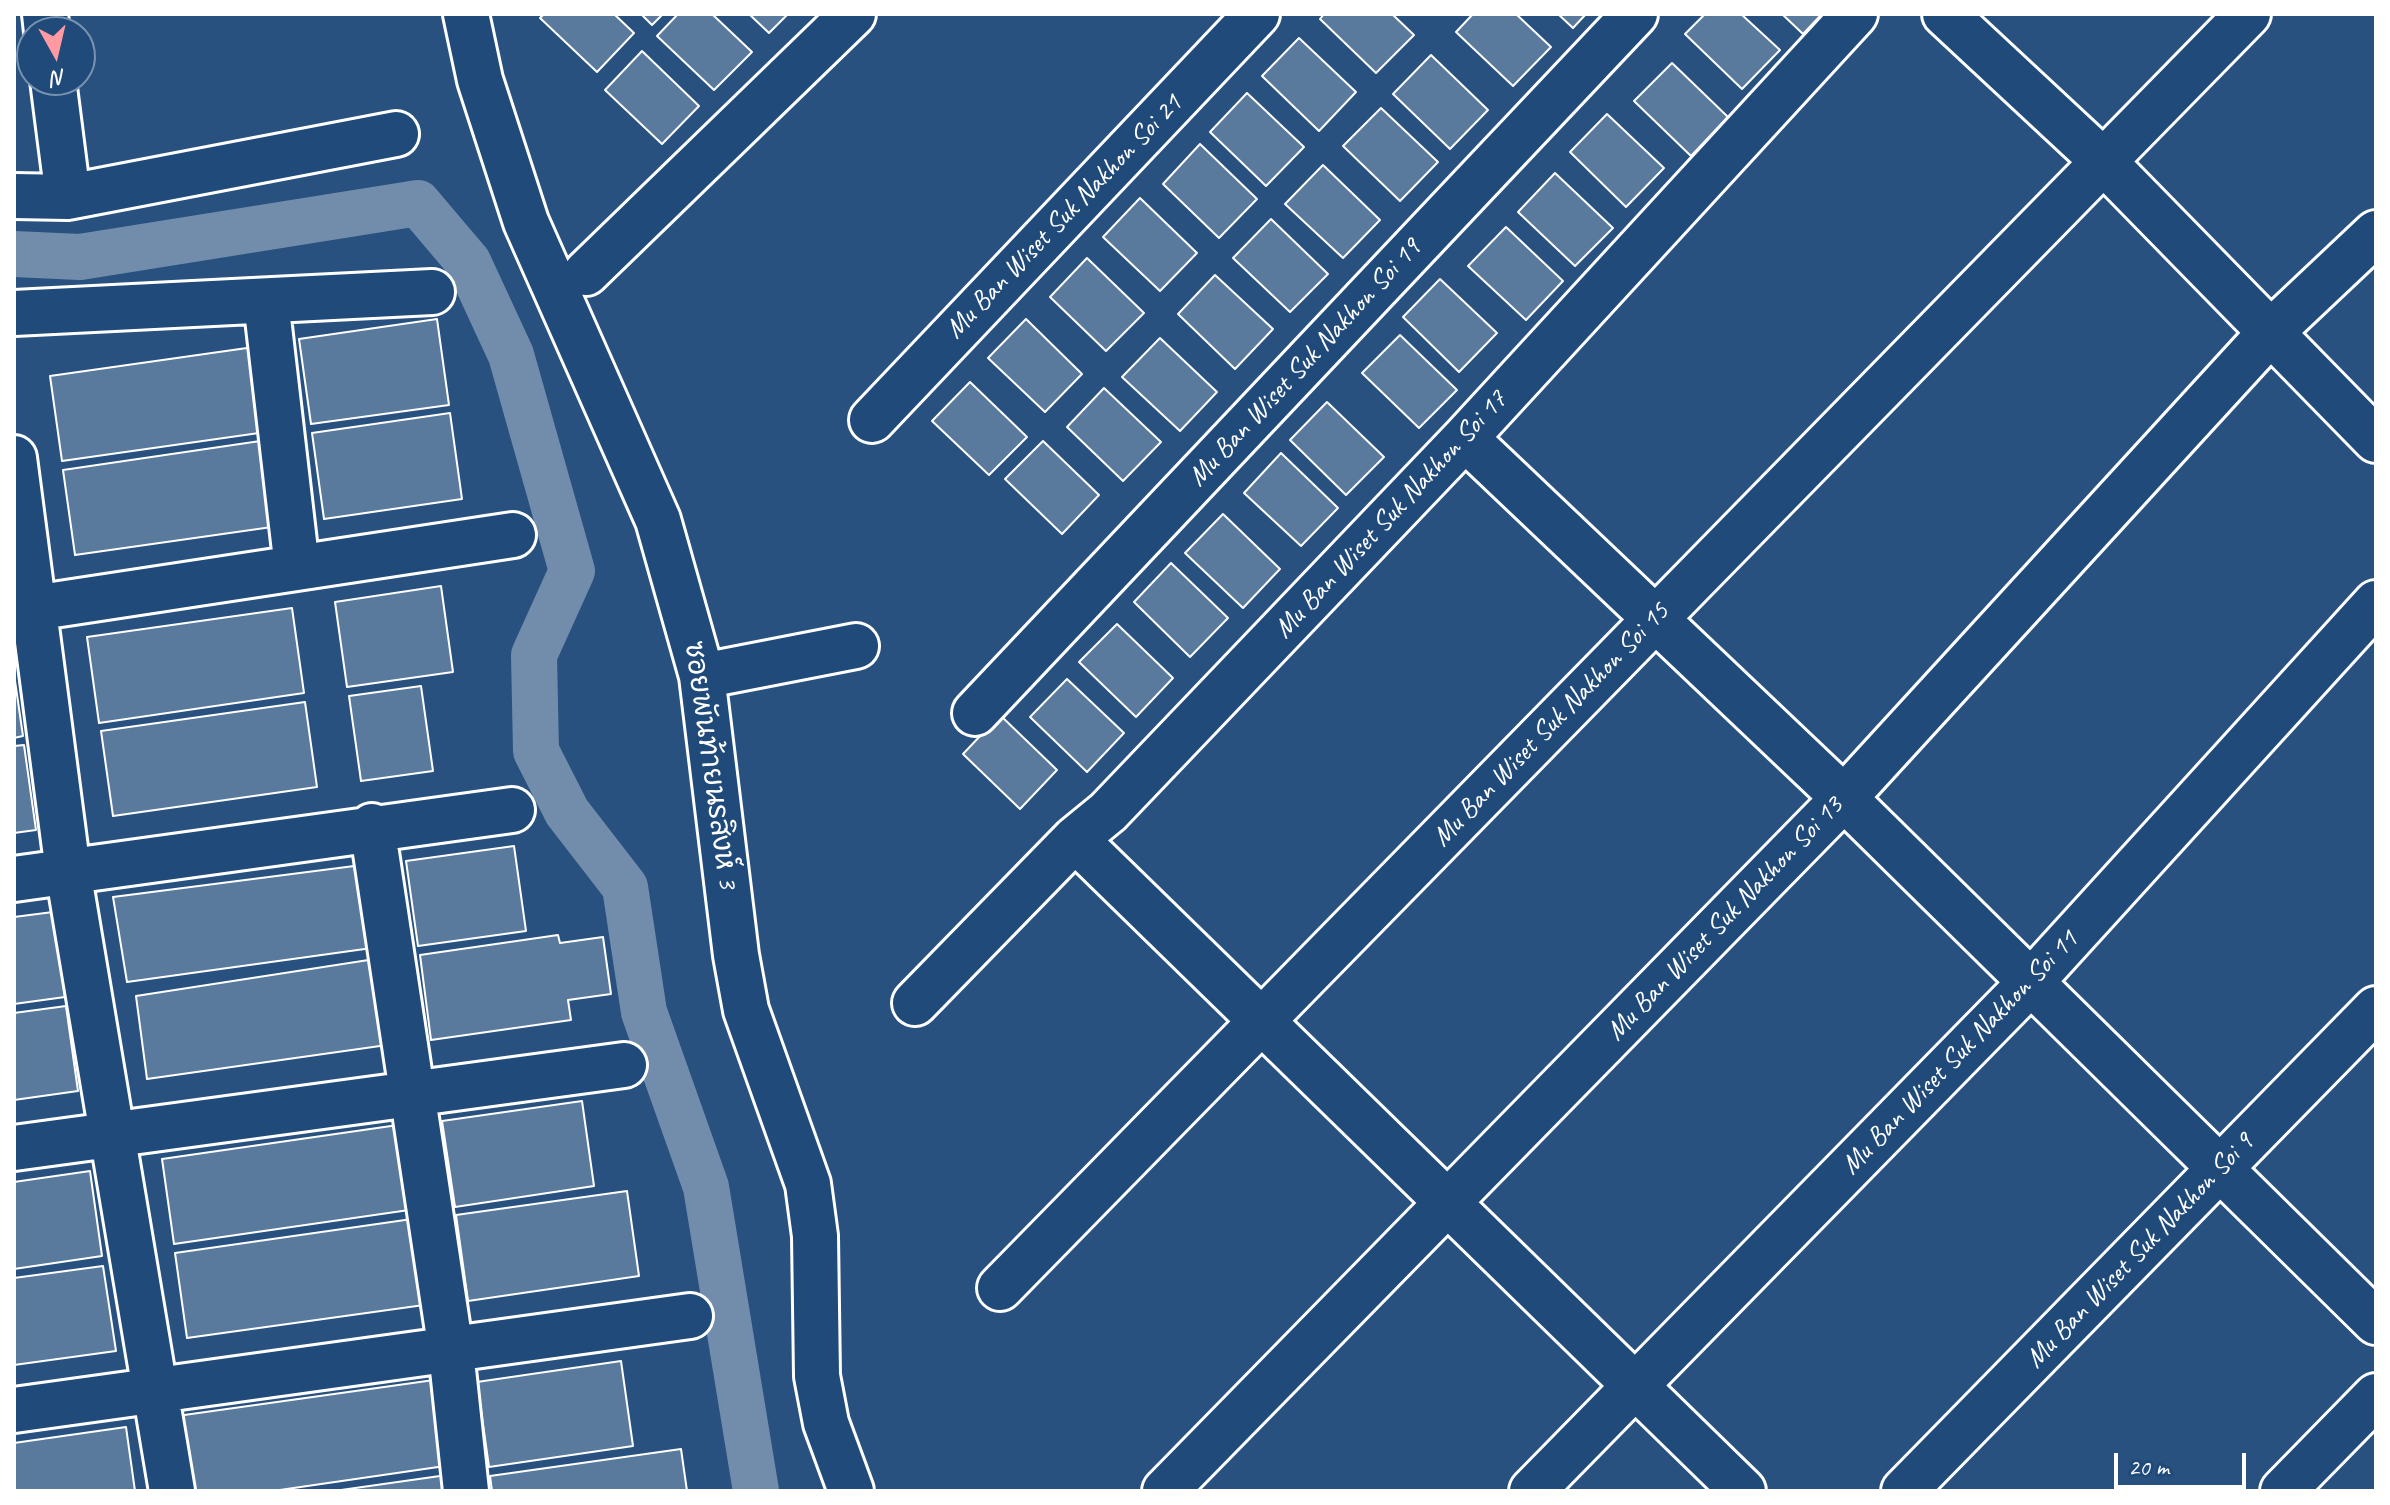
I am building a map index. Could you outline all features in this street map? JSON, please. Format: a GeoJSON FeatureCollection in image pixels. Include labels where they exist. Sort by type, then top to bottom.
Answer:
{"type":"FeatureCollection","features":[{"type":"Feature","properties":{"kind":"street","name":"ซอยพันท้ายนรสิงห์ 3"},"geometry":{"type":"LineString","coordinates":[[466,14],[484,94],[526,222],[658,520],[702,676],[736,955],[746,1010],[808,1184],[815,1236],[817,1376],[826,1423],[851,1491]]}},
{"type":"Feature","properties":{"kind":"street"},"geometry":{"type":"LineString","coordinates":[[586,273],[853,14]]}},
{"type":"Feature","properties":{"kind":"street","name":"Mu Ban Wiset Suk Nakhon Soi 21"},"geometry":{"type":"LineString","coordinates":[[872,420],[1257,14]]}},
{"type":"Feature","properties":{"kind":"street","name":"Mu Ban Wiset Suk Nakhon Soi 19"},"geometry":{"type":"LineString","coordinates":[[975,713],[1635,14]]}},
{"type":"Feature","properties":{"kind":"street","name":"Mu Ban Wiset Suk Nakhon Soi 17"},"geometry":{"type":"LineString","coordinates":[[915,1003],[1075,839],[1108,812],[1465,438],[1855,14]]}},
{"type":"Feature","properties":{"kind":"street"},"geometry":{"type":"LineString","coordinates":[[1945,14],[2104,162],[2376,440]]}},
{"type":"Feature","properties":{"kind":"street","name":"Mu Ban Wiset Suk Nakhon Soi 15"},"geometry":{"type":"LineString","coordinates":[[1000,1288],[2248,14]]}},
{"type":"Feature","properties":{"kind":"street"},"geometry":{"type":"LineString","coordinates":[[55,96],[68,197]]}},
{"type":"Feature","properties":{"kind":"street"},"geometry":{"type":"LineString","coordinates":[[14,196],[68,197],[396,134]]}},
{"type":"Feature","properties":{"kind":"street","name":"Mu Ban Wiset Suk Nakhon Soi 13"},"geometry":{"type":"LineString","coordinates":[[1165,1491],[1844,798],[2269,334],[2376,233]]}},
{"type":"Feature","properties":{"kind":"street"},"geometry":{"type":"LineString","coordinates":[[14,313],[432,292]]}},
{"type":"Feature","properties":{"kind":"street"},"geometry":{"type":"LineString","coordinates":[[266,301],[297,568]]}},
{"type":"Feature","properties":{"kind":"street"},"geometry":{"type":"LineString","coordinates":[[1465,438],[1844,798],[2376,1322]]}},
{"type":"Feature","properties":{"kind":"street"},"geometry":{"type":"LineString","coordinates":[[14,458],[24,610],[158,1390],[172,1491]]}},
{"type":"Feature","properties":{"kind":"street"},"geometry":{"type":"LineString","coordinates":[[24,610],[513,535]]}},
{"type":"Feature","properties":{"kind":"street","name":"Mu Ban Wiset Suk Nakhon Soi 11"},"geometry":{"type":"LineString","coordinates":[[1532,1491],[2031,982],[2376,603]]}},
{"type":"Feature","properties":{"kind":"street"},"geometry":{"type":"LineString","coordinates":[[702,676],[856,646]]}},
{"type":"Feature","properties":{"kind":"street"},"geometry":{"type":"LineString","coordinates":[[14,879],[372,826],[512,810]]}},
{"type":"Feature","properties":{"kind":"street"},"geometry":{"type":"LineString","coordinates":[[372,826],[415,1095],[451,1351],[466,1491]]}},
{"type":"Feature","properties":{"kind":"street"},"geometry":{"type":"LineString","coordinates":[[1075,839],[1743,1491]]}},
{"type":"Feature","properties":{"kind":"street","name":"Mu Ban Wiset Suk Nakhon Soi 9"},"geometry":{"type":"LineString","coordinates":[[1904,1491],[2376,1009]]}},
{"type":"Feature","properties":{"kind":"street"},"geometry":{"type":"LineString","coordinates":[[14,1148],[624,1065]]}},
{"type":"Feature","properties":{"kind":"street"},"geometry":{"type":"LineString","coordinates":[[14,1410],[690,1316]]}},
{"type":"Feature","properties":{"kind":"street"},"geometry":{"type":"LineString","coordinates":[[2283,1491],[2376,1396]]}},
{"type":"Feature","properties":{"kind":"building"},"geometry":{"type":"Polygon","coordinates":[[[544,14],[614,14],[634,33],[597,72],[540,18],[544,14]]]}},
{"type":"Feature","properties":{"kind":"building"},"geometry":{"type":"Polygon","coordinates":[[[641,14],[663,14],[652,25],[641,14]]]}},
{"type":"Feature","properties":{"kind":"building"},"geometry":{"type":"Polygon","coordinates":[[[678,14],[712,14],[752,52],[714,90],[657,36],[678,14]]]}},
{"type":"Feature","properties":{"kind":"building"},"geometry":{"type":"Polygon","coordinates":[[[749,14],[788,14],[769,33],[749,14]]]}},
{"type":"Feature","properties":{"kind":"building"},"geometry":{"type":"Polygon","coordinates":[[[1324,14],[1392,14],[1414,35],[1376,73],[1320,19],[1324,14]]]}},
{"type":"Feature","properties":{"kind":"building"},"geometry":{"type":"Polygon","coordinates":[[[1473,14],[1516,14],[1551,47],[1513,86],[1456,32],[1473,14]]]}},
{"type":"Feature","properties":{"kind":"building"},"geometry":{"type":"Polygon","coordinates":[[[1558,14],[1586,14],[1573,28],[1558,14]]]}},
{"type":"Feature","properties":{"kind":"building"},"geometry":{"type":"Polygon","coordinates":[[[1705,14],[1741,14],[1780,50],[1742,89],[1685,34],[1705,14]]]}},
{"type":"Feature","properties":{"kind":"building"},"geometry":{"type":"Polygon","coordinates":[[[1782,14],[1822,14],[1803,34],[1782,14]]]}},
{"type":"Feature","properties":{"kind":"building"},"geometry":{"type":"Polygon","coordinates":[[[1299,38],[1356,92],[1319,131],[1262,76],[1299,38]]]}},
{"type":"Feature","properties":{"kind":"building"},"geometry":{"type":"Polygon","coordinates":[[[642,51],[699,106],[662,144],[605,90],[642,51]]]}},
{"type":"Feature","properties":{"kind":"building"},"geometry":{"type":"Polygon","coordinates":[[[1431,55],[1488,110],[1450,149],[1393,94],[1431,55]]]}},
{"type":"Feature","properties":{"kind":"building"},"geometry":{"type":"Polygon","coordinates":[[[1672,63],[1728,117],[1691,156],[1634,101],[1672,63]]]}},
{"type":"Feature","properties":{"kind":"building"},"geometry":{"type":"Polygon","coordinates":[[[1247,93],[1304,147],[1266,186],[1210,132],[1247,93]]]}},
{"type":"Feature","properties":{"kind":"building"},"geometry":{"type":"Polygon","coordinates":[[[1381,108],[1438,162],[1400,201],[1343,146],[1381,108]]]}},
{"type":"Feature","properties":{"kind":"building"},"geometry":{"type":"Polygon","coordinates":[[[1607,114],[1664,168],[1626,207],[1570,152],[1607,114]]]}},
{"type":"Feature","properties":{"kind":"building"},"geometry":{"type":"Polygon","coordinates":[[[1200,144],[1257,199],[1219,238],[1163,184],[1200,144]]]}},
{"type":"Feature","properties":{"kind":"building"},"geometry":{"type":"Polygon","coordinates":[[[1323,165],[1380,220],[1343,258],[1285,204],[1323,165]]]}},
{"type":"Feature","properties":{"kind":"building"},"geometry":{"type":"Polygon","coordinates":[[[1555,173],[1613,228],[1575,266],[1518,212],[1555,173]]]}},
{"type":"Feature","properties":{"kind":"building"},"geometry":{"type":"Polygon","coordinates":[[[1140,198],[1197,253],[1160,291],[1103,237],[1140,198]]]}},
{"type":"Feature","properties":{"kind":"building"},"geometry":{"type":"Polygon","coordinates":[[[1271,219],[1328,274],[1290,312],[1233,258],[1271,219]]]}},
{"type":"Feature","properties":{"kind":"building"},"geometry":{"type":"Polygon","coordinates":[[[1506,227],[1563,281],[1526,320],[1468,266],[1506,227]]]}},
{"type":"Feature","properties":{"kind":"building"},"geometry":{"type":"Polygon","coordinates":[[[1087,258],[1144,313],[1106,351],[1050,297],[1087,258]]]}},
{"type":"Feature","properties":{"kind":"building"},"geometry":{"type":"Polygon","coordinates":[[[1215,275],[1273,329],[1235,369],[1178,314],[1215,275]]]}},
{"type":"Feature","properties":{"kind":"building"},"geometry":{"type":"Polygon","coordinates":[[[1440,279],[1497,333],[1459,372],[1403,317],[1440,279]]]}},
{"type":"Feature","properties":{"kind":"building"},"geometry":{"type":"Polygon","coordinates":[[[437,319],[449,405],[311,424],[299,339],[437,319]]]}},
{"type":"Feature","properties":{"kind":"building"},"geometry":{"type":"Polygon","coordinates":[[[1026,319],[1082,374],[1045,412],[988,358],[1026,319]]]}},
{"type":"Feature","properties":{"kind":"building"},"geometry":{"type":"Polygon","coordinates":[[[1400,335],[1457,390],[1419,428],[1362,373],[1400,335]]]}},
{"type":"Feature","properties":{"kind":"building"},"geometry":{"type":"Polygon","coordinates":[[[1160,338],[1217,392],[1180,431],[1122,377],[1160,338]]]}},
{"type":"Feature","properties":{"kind":"building"},"geometry":{"type":"Polygon","coordinates":[[[254,347],[266,432],[62,461],[50,376],[254,347]]]}},
{"type":"Feature","properties":{"kind":"building"},"geometry":{"type":"Polygon","coordinates":[[[970,382],[1027,437],[989,475],[932,421],[970,382]]]}},
{"type":"Feature","properties":{"kind":"building"},"geometry":{"type":"Polygon","coordinates":[[[1104,388],[1161,442],[1123,481],[1067,427],[1104,388]]]}},
{"type":"Feature","properties":{"kind":"building"},"geometry":{"type":"Polygon","coordinates":[[[1327,402],[1384,457],[1346,495],[1290,440],[1327,402]]]}},
{"type":"Feature","properties":{"kind":"building"},"geometry":{"type":"Polygon","coordinates":[[[450,413],[462,499],[324,519],[312,433],[450,413]]]}},
{"type":"Feature","properties":{"kind":"building"},"geometry":{"type":"Polygon","coordinates":[[[267,440],[279,526],[75,555],[63,470],[267,440]]]}},
{"type":"Feature","properties":{"kind":"building"},"geometry":{"type":"Polygon","coordinates":[[[1043,441],[1099,495],[1062,534],[1005,479],[1043,441]]]}},
{"type":"Feature","properties":{"kind":"building"},"geometry":{"type":"Polygon","coordinates":[[[1281,453],[1338,508],[1301,546],[1244,493],[1281,453]]]}},
{"type":"Feature","properties":{"kind":"building"},"geometry":{"type":"Polygon","coordinates":[[[1223,514],[1280,569],[1243,608],[1185,553],[1223,514]]]}},
{"type":"Feature","properties":{"kind":"building"},"geometry":{"type":"Polygon","coordinates":[[[1171,563],[1228,618],[1190,657],[1134,602],[1171,563]]]}},
{"type":"Feature","properties":{"kind":"building"},"geometry":{"type":"Polygon","coordinates":[[[441,586],[453,672],[347,687],[335,602],[441,586]]]}},
{"type":"Feature","properties":{"kind":"building"},"geometry":{"type":"Polygon","coordinates":[[[292,608],[304,693],[99,723],[87,637],[292,608]]]}},
{"type":"Feature","properties":{"kind":"building"},"geometry":{"type":"Polygon","coordinates":[[[1117,624],[1173,678],[1136,717],[1079,662],[1117,624]]]}},
{"type":"Feature","properties":{"kind":"building"},"geometry":{"type":"Polygon","coordinates":[[[14,674],[23,736],[14,738],[14,674]]]}},
{"type":"Feature","properties":{"kind":"building"},"geometry":{"type":"Polygon","coordinates":[[[1067,679],[1124,733],[1087,772],[1030,717],[1067,679]]]}},
{"type":"Feature","properties":{"kind":"building"},"geometry":{"type":"Polygon","coordinates":[[[421,686],[433,771],[361,781],[349,696],[421,686]]]}},
{"type":"Feature","properties":{"kind":"building"},"geometry":{"type":"Polygon","coordinates":[[[305,702],[317,787],[113,816],[101,731],[305,702]]]}},
{"type":"Feature","properties":{"kind":"building"},"geometry":{"type":"Polygon","coordinates":[[[1000,715],[1057,770],[1020,809],[963,754],[1000,715]]]}},
{"type":"Feature","properties":{"kind":"building"},"geometry":{"type":"Polygon","coordinates":[[[24,745],[36,830],[14,833],[14,746],[24,745]]]}},
{"type":"Feature","properties":{"kind":"building"},"geometry":{"type":"Polygon","coordinates":[[[514,846],[526,931],[418,946],[406,861],[514,846]]]}},
{"type":"Feature","properties":{"kind":"building"},"geometry":{"type":"Polygon","coordinates":[[[362,865],[372,948],[127,982],[113,897],[362,865]]]}},
{"type":"Feature","properties":{"kind":"building"},"geometry":{"type":"Polygon","coordinates":[[[53,912],[65,997],[14,1004],[14,917],[53,912]]]}},
{"type":"Feature","properties":{"kind":"building"},"geometry":{"type":"Polygon","coordinates":[[[558,935],[560,943],[603,937],[611,994],[568,1000],[571,1020],[431,1040],[420,955],[558,935]]]}},
{"type":"Feature","properties":{"kind":"building"},"geometry":{"type":"Polygon","coordinates":[[[375,959],[387,1045],[147,1079],[136,996],[375,959]]]}},
{"type":"Feature","properties":{"kind":"building"},"geometry":{"type":"Polygon","coordinates":[[[66,1006],[78,1091],[14,1100],[14,1013],[66,1006]]]}},
{"type":"Feature","properties":{"kind":"building"},"geometry":{"type":"Polygon","coordinates":[[[582,1101],[594,1186],[455,1207],[442,1121],[582,1101]]]}},
{"type":"Feature","properties":{"kind":"building"},"geometry":{"type":"Polygon","coordinates":[[[398,1125],[409,1210],[174,1244],[162,1159],[398,1125]]]}},
{"type":"Feature","properties":{"kind":"building"},"geometry":{"type":"Polygon","coordinates":[[[90,1171],[102,1256],[14,1269],[14,1182],[90,1171]]]}},
{"type":"Feature","properties":{"kind":"building"},"geometry":{"type":"Polygon","coordinates":[[[627,1191],[639,1276],[468,1301],[456,1215],[627,1191]]]}},
{"type":"Feature","properties":{"kind":"building"},"geometry":{"type":"Polygon","coordinates":[[[412,1219],[424,1305],[187,1338],[175,1253],[412,1219]]]}},
{"type":"Feature","properties":{"kind":"building"},"geometry":{"type":"Polygon","coordinates":[[[103,1266],[116,1351],[14,1365],[14,1278],[103,1266]]]}},
{"type":"Feature","properties":{"kind":"building"},"geometry":{"type":"Polygon","coordinates":[[[621,1361],[633,1446],[489,1467],[477,1382],[621,1361]]]}},
{"type":"Feature","properties":{"kind":"building"},"geometry":{"type":"Polygon","coordinates":[[[434,1380],[445,1466],[273,1491],[190,1491],[177,1416],[434,1380]]]}},
{"type":"Feature","properties":{"kind":"building"},"geometry":{"type":"Polygon","coordinates":[[[126,1427],[135,1491],[14,1491],[14,1443],[126,1427]]]}},
{"type":"Feature","properties":{"kind":"building"},"geometry":{"type":"Polygon","coordinates":[[[681,1449],[687,1491],[492,1491],[490,1476],[681,1449]]]}},
{"type":"Feature","properties":{"kind":"building"},"geometry":{"type":"Polygon","coordinates":[[[447,1475],[450,1491],[334,1491],[447,1475]]]}},
{"type":"Feature","properties":{"kind":"waterway"},"geometry":{"type":"LineString","coordinates":[[14,254],[80,257],[418,203],[468,262],[511,355],[572,571],[534,655],[536,751],[567,812],[625,887],[644,1012],[706,1187],[756,1491]]}}]}
